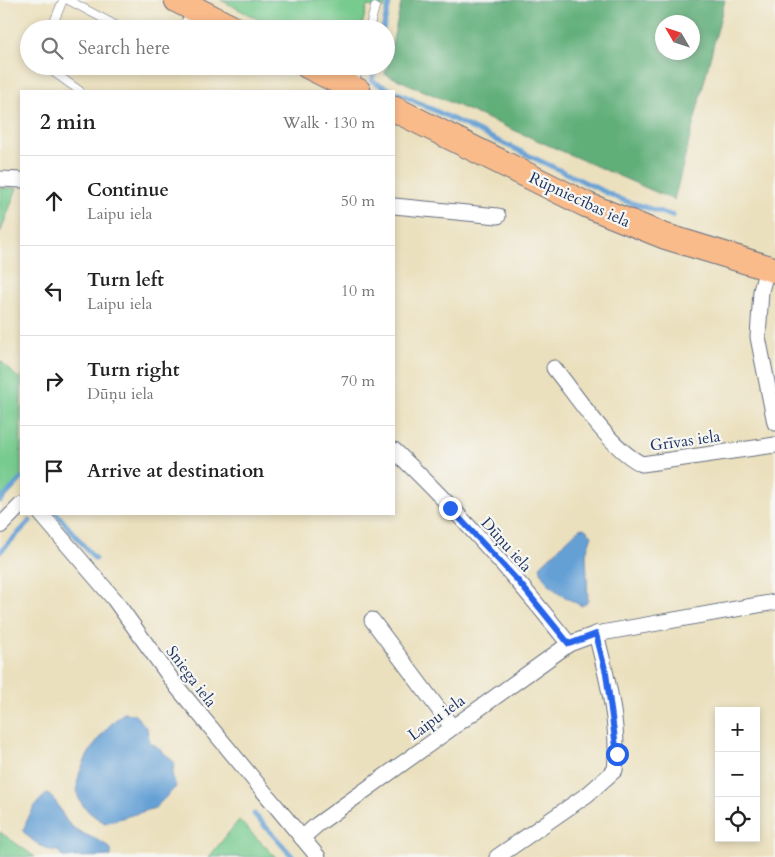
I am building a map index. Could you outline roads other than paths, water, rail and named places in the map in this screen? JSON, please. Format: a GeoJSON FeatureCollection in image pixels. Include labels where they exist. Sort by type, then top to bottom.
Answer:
{"type":"FeatureCollection","features":[{"type":"Feature","properties":{"kind":"main road"},"geometry":{"type":"LineString","coordinates":[[184,12],[208,20]]}},
{"type":"Feature","properties":{"kind":"main road"},"geometry":{"type":"LineString","coordinates":[[332,75],[356,84]]}},
{"type":"Feature","properties":{"kind":"main road","name":"Rūpniecības iela"},"geometry":{"type":"LineString","coordinates":[[395,109],[587,205],[664,236],[771,269]]}},
{"type":"Feature","properties":{"kind":"street"},"geometry":{"type":"LineString","coordinates":[[0,179],[20,180]]}},
{"type":"Feature","properties":{"kind":"street"},"geometry":{"type":"LineString","coordinates":[[395,206],[498,216]]}},
{"type":"Feature","properties":{"kind":"street"},"geometry":{"type":"LineString","coordinates":[[771,269],[761,291],[758,337],[775,423]]}},
{"type":"Feature","properties":{"kind":"street","name":"Grīvas iela"},"geometry":{"type":"LineString","coordinates":[[554,368],[617,445],[630,458],[642,464],[775,445]]}},
{"type":"Feature","properties":{"kind":"street","name":"Dūņu iela"},"geometry":{"type":"LineString","coordinates":[[395,451],[473,531],[518,581],[569,644]]}},
{"type":"Feature","properties":{"kind":"street"},"geometry":{"type":"LineString","coordinates":[[1,524],[20,506]]}},
{"type":"Feature","properties":{"kind":"street","name":"Sniega iela"},"geometry":{"type":"LineString","coordinates":[[42,515],[114,598],[177,687],[318,857]]}},
{"type":"Feature","properties":{"kind":"street","name":"Laipu iela"},"geometry":{"type":"LineString","coordinates":[[302,838],[318,824],[569,644],[596,634],[775,602]]}},
{"type":"Feature","properties":{"kind":"street"},"geometry":{"type":"LineString","coordinates":[[372,620],[452,727]]}},
{"type":"Feature","properties":{"kind":"street"},"geometry":{"type":"LineString","coordinates":[[497,857],[588,794],[614,770],[617,754],[606,673],[596,634]]}},
{"type":"Feature","properties":{"kind":"lane"},"geometry":{"type":"LineString","coordinates":[[55,20],[63,0]]}},
{"type":"Feature","properties":{"kind":"lane"},"geometry":{"type":"LineString","coordinates":[[68,0],[107,20]]}},
{"type":"Feature","properties":{"kind":"lane"},"geometry":{"type":"LineString","coordinates":[[371,20],[375,7]]}},
{"type":"Feature","properties":{"kind":"lane"},"geometry":{"type":"LineString","coordinates":[[58,75],[79,90]]}},
{"type":"Feature","properties":{"kind":"water"},"geometry":{"type":"Polygon","coordinates":[[[584,528],[592,535],[586,553],[588,601],[582,606],[562,595],[550,585],[545,580],[540,566],[579,529],[584,528]]]}},
{"type":"Feature","properties":{"kind":"water"},"geometry":{"type":"Polygon","coordinates":[[[124,713],[134,714],[147,728],[149,742],[175,763],[172,774],[176,787],[155,808],[105,823],[94,816],[81,803],[77,789],[79,777],[83,764],[98,739],[124,713]]]}},
{"type":"Feature","properties":{"kind":"water"},"geometry":{"type":"Polygon","coordinates":[[[47,794],[57,804],[70,825],[107,845],[111,849],[111,856],[63,857],[58,851],[53,851],[34,842],[26,835],[23,831],[29,816],[38,802],[47,794]]]}},
{"type":"Feature","properties":{"kind":"waterway"},"geometry":{"type":"LineString","coordinates":[[385,20],[390,0]]}},
{"type":"Feature","properties":{"kind":"waterway"},"geometry":{"type":"LineString","coordinates":[[373,75],[372,81],[391,90]]}},
{"type":"Feature","properties":{"kind":"waterway"},"geometry":{"type":"LineString","coordinates":[[395,91],[622,200],[673,216]]}},
{"type":"Feature","properties":{"kind":"waterway"},"geometry":{"type":"LineString","coordinates":[[0,501],[20,480]]}},
{"type":"Feature","properties":{"kind":"waterway"},"geometry":{"type":"LineString","coordinates":[[58,515],[95,559]]}},
{"type":"Feature","properties":{"kind":"waterway"},"geometry":{"type":"LineString","coordinates":[[0,552],[30,521]]}},
{"type":"Feature","properties":{"kind":"waterway"},"geometry":{"type":"LineString","coordinates":[[254,814],[293,857]]}}]}
